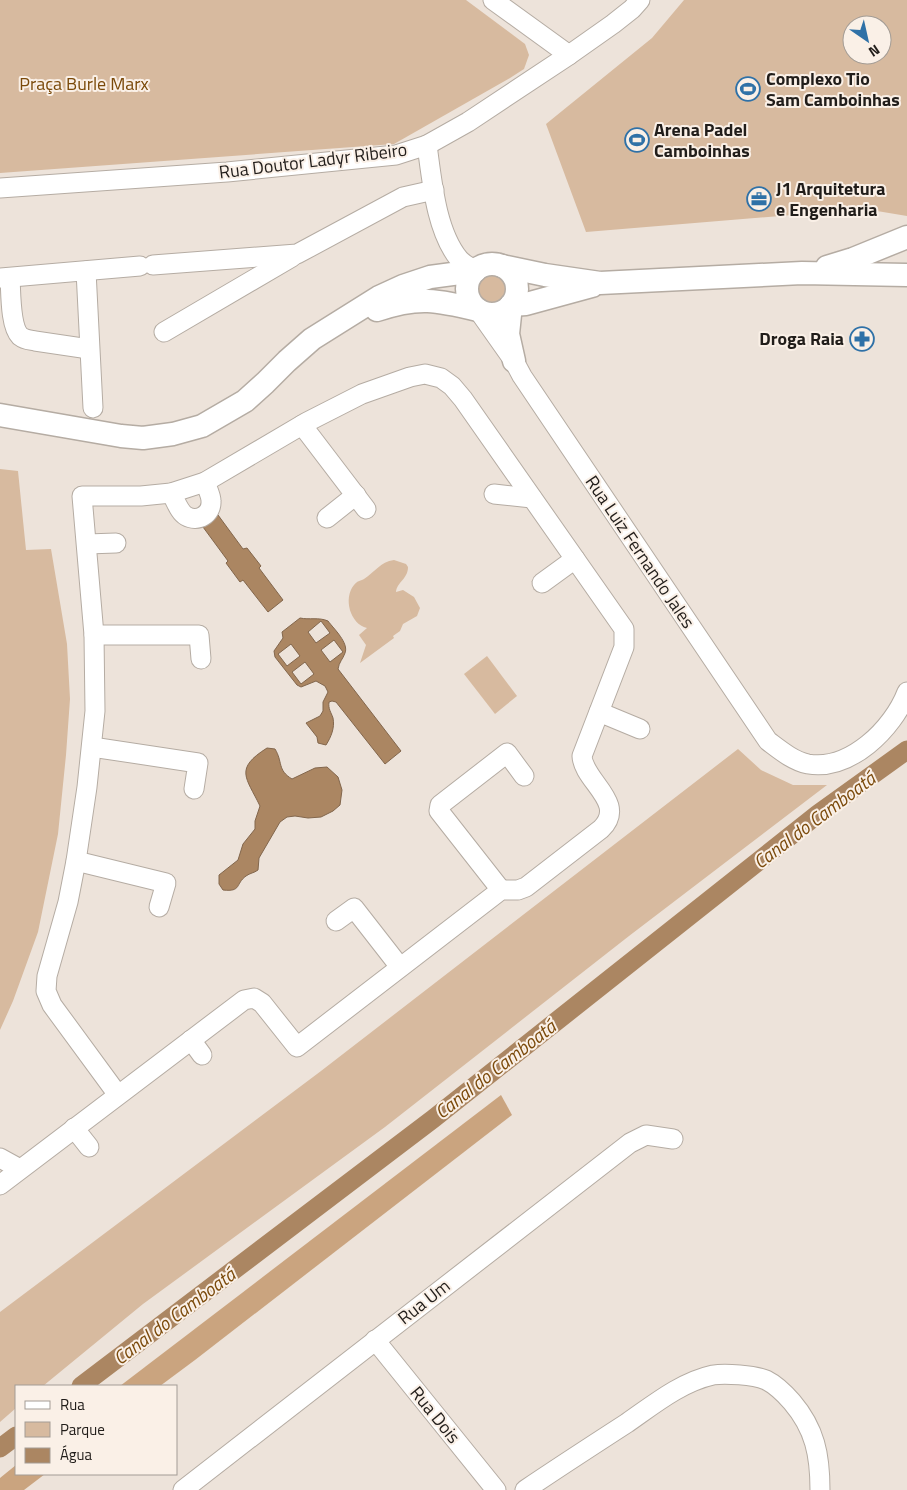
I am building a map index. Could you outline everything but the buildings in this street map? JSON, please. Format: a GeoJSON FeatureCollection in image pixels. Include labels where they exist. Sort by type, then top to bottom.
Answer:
{"type":"FeatureCollection","features":[{"type":"Feature","properties":{"kind":"street"},"geometry":{"type":"LineString","coordinates":[[493,0],[569,55]]}},
{"type":"Feature","properties":{"kind":"street","name":"Rua Doutor Ladyr Ribeiro"},"geometry":{"type":"LineString","coordinates":[[0,188],[227,172],[396,155],[427,145],[468,122],[613,24],[640,0]]}},
{"type":"Feature","properties":{"kind":"street"},"geometry":{"type":"LineString","coordinates":[[427,145],[442,226],[452,249],[461,261],[475,271]]}},
{"type":"Feature","properties":{"kind":"street"},"geometry":{"type":"LineString","coordinates":[[164,332],[298,254],[403,197],[434,190]]}},
{"type":"Feature","properties":{"kind":"street"},"geometry":{"type":"LineString","coordinates":[[802,273],[847,261],[907,237]]}},
{"type":"Feature","properties":{"kind":"street"},"geometry":{"type":"LineString","coordinates":[[907,237],[898,253],[901,264],[907,274]]}},
{"type":"Feature","properties":{"kind":"street"},"geometry":{"type":"LineString","coordinates":[[89,349],[35,342],[26,340],[20,335],[15,327],[5,278],[298,254]]}},
{"type":"Feature","properties":{"kind":"street"},"geometry":{"type":"LineString","coordinates":[[478,310],[473,305],[467,291],[470,276],[488,264],[600,283],[802,273],[907,274]]}},
{"type":"Feature","properties":{"kind":"street"},"geometry":{"type":"LineString","coordinates":[[502,266],[508,270],[516,283],[511,305],[508,334],[514,361]]}},
{"type":"Feature","properties":{"kind":"street"},"geometry":{"type":"LineString","coordinates":[[86,271],[93,408]]}},
{"type":"Feature","properties":{"kind":"street"},"geometry":{"type":"LineString","coordinates":[[0,416],[104,434],[142,438],[173,434],[202,426],[245,400],[312,340],[379,297],[430,277],[475,271]]}},
{"type":"Feature","properties":{"kind":"street"},"geometry":{"type":"LineString","coordinates":[[344,318],[394,304],[417,300],[433,300],[493,314],[503,311],[511,305],[526,304],[600,283]]}},
{"type":"Feature","properties":{"kind":"street","name":"Rua Luiz Fernando Jales"},"geometry":{"type":"LineString","coordinates":[[478,310],[768,741],[787,756],[806,764],[825,765],[849,757],[881,735],[896,716],[907,692]]}},
{"type":"Feature","properties":{"kind":"street"},"geometry":{"type":"LineString","coordinates":[[0,1185],[244,1000],[254,998],[262,1003],[296,1047],[501,890],[518,890],[526,887],[601,829],[608,819],[608,802],[582,764],[582,756],[624,647],[624,629],[464,399],[452,386],[441,378],[425,374],[410,377],[362,394],[302,424],[205,482],[171,493],[141,496],[82,496],[94,635],[95,711],[92,747],[76,861],[68,902],[47,976],[46,991],[52,1005],[118,1095]]}},
{"type":"Feature","properties":{"kind":"street"},"geometry":{"type":"LineString","coordinates":[[302,424],[361,502],[327,518]]}},
{"type":"Feature","properties":{"kind":"street"},"geometry":{"type":"LineString","coordinates":[[171,493],[180,510],[186,516],[193,519],[199,518],[209,512],[212,499],[205,482]]}},
{"type":"Feature","properties":{"kind":"street"},"geometry":{"type":"LineString","coordinates":[[494,494],[532,498]]}},
{"type":"Feature","properties":{"kind":"street"},"geometry":{"type":"LineString","coordinates":[[87,544],[116,543]]}},
{"type":"Feature","properties":{"kind":"street"},"geometry":{"type":"LineString","coordinates":[[542,583],[575,559]]}},
{"type":"Feature","properties":{"kind":"street"},"geometry":{"type":"LineString","coordinates":[[94,635],[199,635],[201,659]]}},
{"type":"Feature","properties":{"kind":"street"},"geometry":{"type":"LineString","coordinates":[[599,712],[640,729]]}},
{"type":"Feature","properties":{"kind":"street"},"geometry":{"type":"LineString","coordinates":[[92,747],[198,762],[194,789]]}},
{"type":"Feature","properties":{"kind":"street"},"geometry":{"type":"LineString","coordinates":[[501,890],[439,811],[440,805],[507,753],[524,776]]}},
{"type":"Feature","properties":{"kind":"street"},"geometry":{"type":"LineString","coordinates":[[76,861],[166,883],[159,907]]}},
{"type":"Feature","properties":{"kind":"street"},"geometry":{"type":"LineString","coordinates":[[336,921],[354,908],[400,967]]}},
{"type":"Feature","properties":{"kind":"street"},"geometry":{"type":"LineString","coordinates":[[191,1040],[202,1055]]}},
{"type":"Feature","properties":{"kind":"street"},"geometry":{"type":"LineString","coordinates":[[74,1128],[89,1147]]}},
{"type":"Feature","properties":{"kind":"street","name":"Rua Um"},"geometry":{"type":"LineString","coordinates":[[183,1490],[630,1143],[646,1136],[673,1139]]}},
{"type":"Feature","properties":{"kind":"street"},"geometry":{"type":"LineString","coordinates":[[0,1158],[20,1169]]}},
{"type":"Feature","properties":{"kind":"street","name":"Rua Dois"},"geometry":{"type":"LineString","coordinates":[[375,1340],[496,1490]]}},
{"type":"Feature","properties":{"kind":"street"},"geometry":{"type":"LineString","coordinates":[[525,1490],[657,1402],[688,1384],[714,1375],[744,1375],[765,1380],[784,1393],[801,1413],[814,1437],[820,1465],[820,1490]]}},
{"type":"Feature","properties":{"kind":"green space","name":"Praça Burle Marx"},"geometry":{"type":"Polygon","coordinates":[[[0,0],[466,0],[525,44],[529,55],[524,69],[394,144],[0,173],[0,0]]]}},
{"type":"Feature","properties":{"kind":"green space","name":"Complexo Tio Sam Camboinhas"},"geometry":{"type":"Polygon","coordinates":[[[684,0],[907,0],[907,216],[865,209],[586,232],[546,124],[652,38],[684,0]]]}},
{"type":"Feature","properties":{"kind":"green space"},"geometry":{"type":"Polygon","coordinates":[[[492,273],[499,274],[504,278],[508,283],[508,297],[504,302],[499,306],[492,307],[485,306],[480,302],[476,297],[475,290],[476,283],[480,278],[485,274],[492,273]]]}},
{"type":"Feature","properties":{"kind":"green space"},"geometry":{"type":"Polygon","coordinates":[[[0,469],[18,471],[26,550],[51,549],[67,644],[70,699],[58,834],[38,932],[13,1001],[0,1030],[0,469]]]}},
{"type":"Feature","properties":{"kind":"green space"},"geometry":{"type":"Polygon","coordinates":[[[394,560],[406,564],[408,567],[408,571],[396,592],[403,590],[414,597],[420,608],[417,616],[403,624],[400,631],[393,636],[394,638],[360,663],[366,645],[359,635],[367,628],[361,626],[356,621],[350,610],[349,597],[351,590],[356,583],[381,565],[394,560]]]}},
{"type":"Feature","properties":{"kind":"green space"},"geometry":{"type":"Polygon","coordinates":[[[487,656],[517,696],[495,714],[464,674],[487,656]]]}},
{"type":"Feature","properties":{"kind":"green space"},"geometry":{"type":"Polygon","coordinates":[[[738,749],[761,770],[793,785],[827,785],[629,936],[385,1127],[143,1304],[44,1385],[15,1385],[15,1409],[0,1422],[0,1312],[321,1071],[738,749]]]}},
{"type":"Feature","properties":{"kind":"shaded area"},"geometry":{"type":"Polygon","coordinates":[[[501,1095],[512,1115],[195,1360],[161,1385],[121,1385],[501,1095]]]}},
{"type":"Feature","properties":{"kind":"shaded area"},"geometry":{"type":"Polygon","coordinates":[[[15,1466],[15,1475],[44,1475],[24,1490],[0,1490],[0,1478],[15,1466]]]}},
{"type":"Feature","properties":{"kind":"water"},"geometry":{"type":"Polygon","coordinates":[[[218,515],[243,549],[247,548],[261,566],[259,568],[283,600],[268,612],[243,580],[240,582],[226,563],[228,561],[203,527],[218,515]]]}},
{"type":"Feature","properties":{"kind":"water"},"geometry":{"type":"Polygon","coordinates":[[[300,618],[328,621],[340,636],[346,649],[338,669],[401,751],[385,764],[336,702],[332,701],[329,702],[329,709],[333,718],[332,732],[326,745],[318,743],[317,737],[306,723],[320,716],[323,711],[323,702],[328,692],[325,686],[316,681],[301,687],[297,685],[275,657],[274,651],[283,638],[282,632],[300,618]],[[321,621],[308,632],[316,643],[330,633],[321,621]],[[334,640],[321,650],[330,662],[343,652],[334,640]],[[291,644],[278,654],[287,666],[300,656],[291,644]],[[305,662],[292,672],[301,684],[314,674],[305,662]]]}},
{"type":"Feature","properties":{"kind":"water"},"geometry":{"type":"Polygon","coordinates":[[[267,748],[275,749],[282,769],[292,779],[315,768],[327,767],[338,777],[342,790],[340,805],[321,817],[295,816],[287,817],[280,822],[259,858],[258,870],[246,876],[236,889],[223,890],[219,884],[219,875],[238,860],[243,844],[255,829],[255,821],[260,806],[247,780],[247,768],[257,755],[267,748]]]}},
{"type":"Feature","properties":{"kind":"waterway","name":"Canal do Camboatá"},"geometry":{"type":"LineString","coordinates":[[82,1385],[433,1119],[818,814],[907,750]]}},
{"type":"Feature","properties":{"kind":"waterway","name":"Canal do Camboatá"},"geometry":{"type":"LineString","coordinates":[[0,1448],[15,1437]]}},
{"type":"Feature","properties":{"kind":"place","name":"Complexo Tio Sam Camboinhas"},"geometry":{"type":"Point","coordinates":[748,89]}},
{"type":"Feature","properties":{"kind":"place","name":"Arena Padel Camboinhas"},"geometry":{"type":"Point","coordinates":[637,140]}},
{"type":"Feature","properties":{"kind":"place","name":"J1 Arquitetura e Engenharia"},"geometry":{"type":"Point","coordinates":[759,199]}},
{"type":"Feature","properties":{"kind":"place","name":"Droga Raia"},"geometry":{"type":"Point","coordinates":[862,339]}}]}
